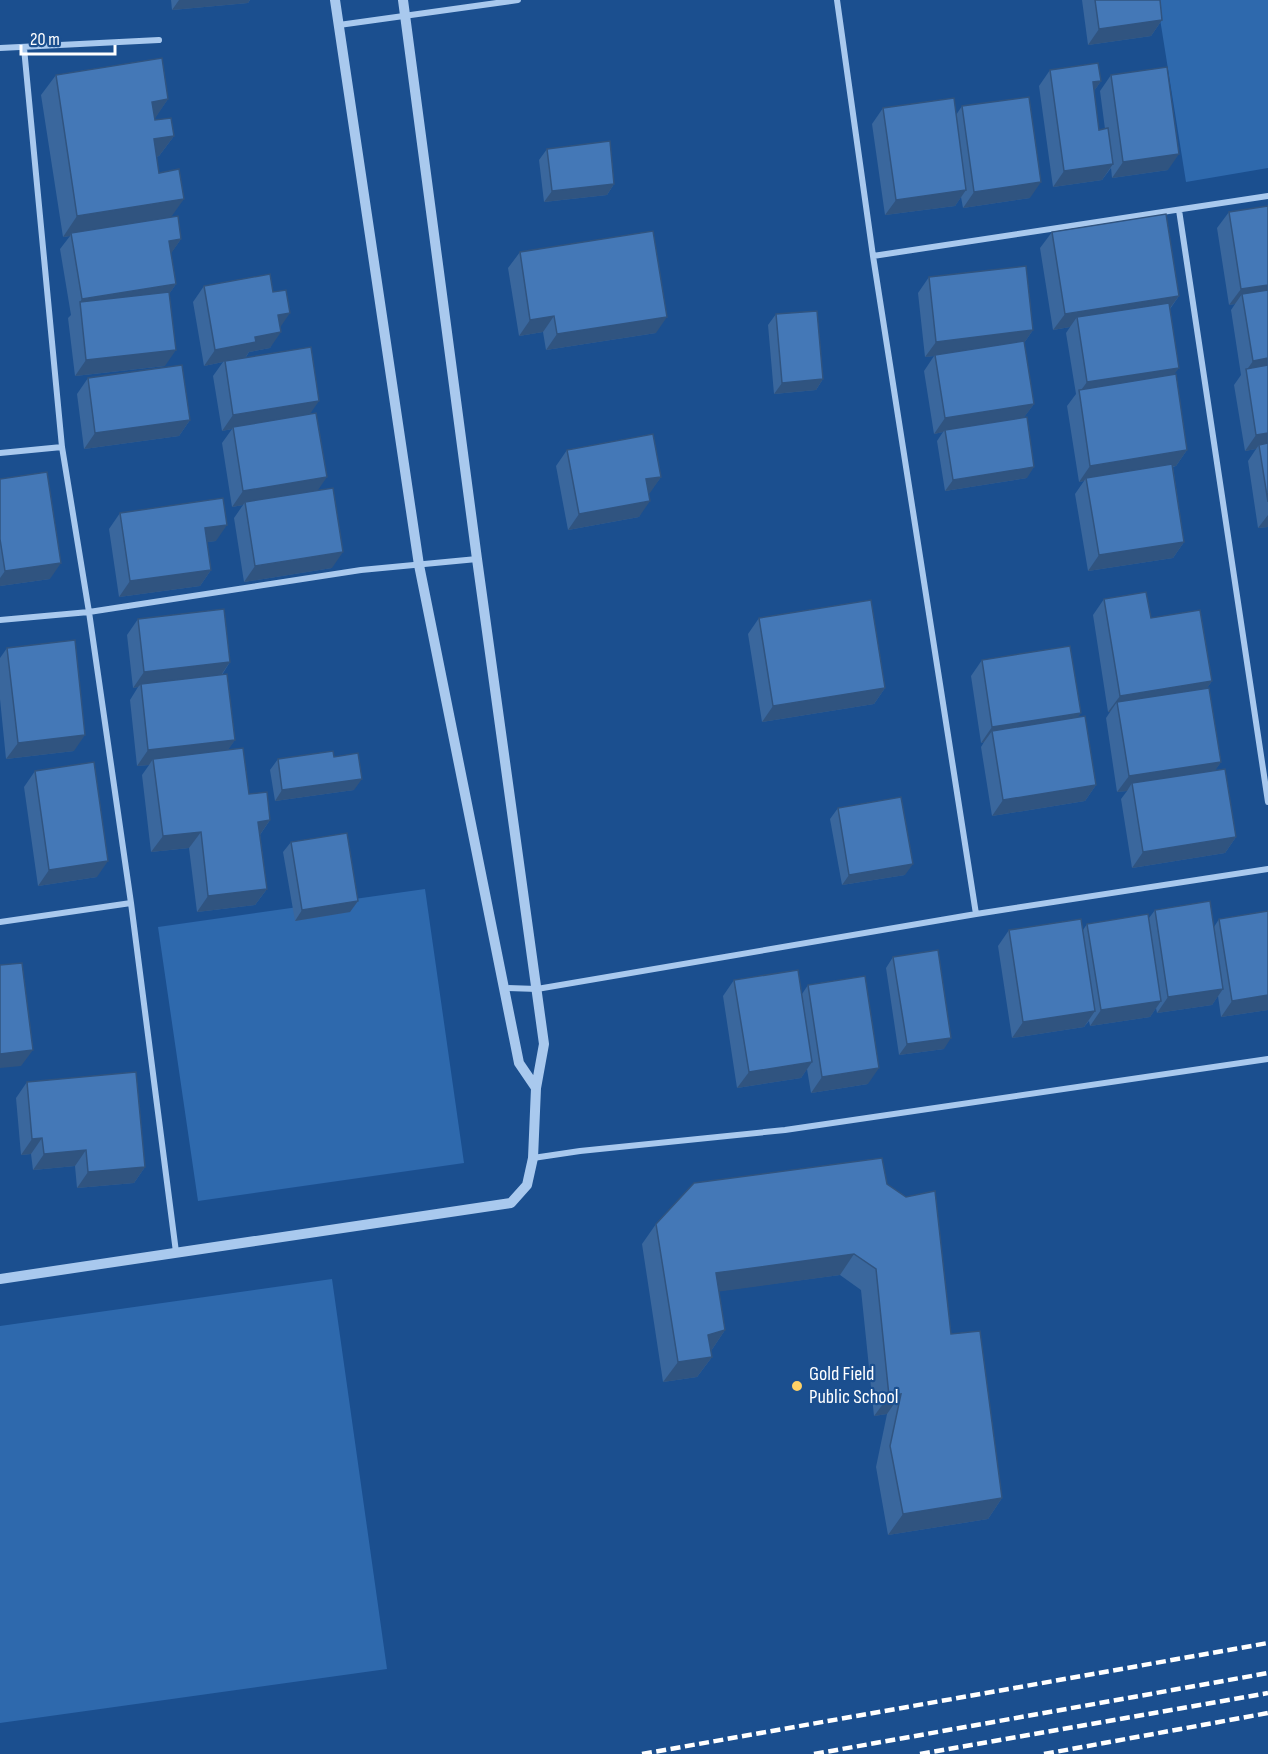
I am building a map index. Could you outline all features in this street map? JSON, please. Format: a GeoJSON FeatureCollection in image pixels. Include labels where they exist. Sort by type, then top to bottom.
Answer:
{"type":"FeatureCollection","features":[{"type":"Feature","properties":{"kind":"street"},"geometry":{"type":"LineString","coordinates":[[335,0],[419,565],[519,1063],[536,1088]]}},
{"type":"Feature","properties":{"kind":"street"},"geometry":{"type":"LineString","coordinates":[[0,1279],[511,1203],[527,1185],[532,1158],[536,1088],[544,1044],[403,0]]}},
{"type":"Feature","properties":{"kind":"street"},"geometry":{"type":"LineString","coordinates":[[339,25],[518,0]]}},
{"type":"Feature","properties":{"kind":"street"},"geometry":{"type":"LineString","coordinates":[[837,0],[873,256],[976,914]]}},
{"type":"Feature","properties":{"kind":"street"},"geometry":{"type":"LineString","coordinates":[[0,48],[159,39]]}},
{"type":"Feature","properties":{"kind":"street"},"geometry":{"type":"LineString","coordinates":[[24,48],[62,447],[89,612],[131,903],[176,1252]]}},
{"type":"Feature","properties":{"kind":"street"},"geometry":{"type":"LineString","coordinates":[[873,256],[1268,196]]}},
{"type":"Feature","properties":{"kind":"street"},"geometry":{"type":"LineString","coordinates":[[1179,210],[1268,802]]}},
{"type":"Feature","properties":{"kind":"street"},"geometry":{"type":"LineString","coordinates":[[0,453],[62,447]]}},
{"type":"Feature","properties":{"kind":"street"},"geometry":{"type":"LineString","coordinates":[[0,620],[89,612],[361,570],[477,559]]}},
{"type":"Feature","properties":{"kind":"street"},"geometry":{"type":"LineString","coordinates":[[505,988],[537,989],[976,914],[1268,869]]}},
{"type":"Feature","properties":{"kind":"street"},"geometry":{"type":"LineString","coordinates":[[0,922],[131,903]]}},
{"type":"Feature","properties":{"kind":"street"},"geometry":{"type":"LineString","coordinates":[[532,1158],[785,1130],[1268,1059]]}},
{"type":"Feature","properties":{"kind":"shaded area"},"geometry":{"type":"Polygon","coordinates":[[[1157,0],[1268,0],[1268,168],[1186,182],[1157,0]]]}},
{"type":"Feature","properties":{"kind":"shaded area"},"geometry":{"type":"Polygon","coordinates":[[[425,889],[464,1163],[198,1201],[158,927],[425,889]]]}},
{"type":"Feature","properties":{"kind":"shaded area"},"geometry":{"type":"Polygon","coordinates":[[[332,1279],[387,1669],[0,1723],[0,1326],[332,1279]]]}},
{"type":"Feature","properties":{"kind":"building"},"geometry":{"type":"Polygon","coordinates":[[[1095,0],[1160,0],[1162,20],[1099,29],[1095,0]]]}},
{"type":"Feature","properties":{"kind":"building"},"geometry":{"type":"Polygon","coordinates":[[[162,58],[168,99],[152,102],[155,120],[171,118],[174,136],[154,139],[159,173],[179,169],[184,199],[77,216],[56,75],[162,58]]]}},
{"type":"Feature","properties":{"kind":"building"},"geometry":{"type":"Polygon","coordinates":[[[1098,63],[1101,81],[1093,82],[1099,130],[1108,128],[1113,164],[1064,171],[1050,70],[1098,63]]]}},
{"type":"Feature","properties":{"kind":"building"},"geometry":{"type":"Polygon","coordinates":[[[1167,67],[1179,154],[1123,162],[1111,75],[1167,67]]]}},
{"type":"Feature","properties":{"kind":"building"},"geometry":{"type":"Polygon","coordinates":[[[1029,97],[1041,182],[974,192],[962,106],[1029,97]]]}},
{"type":"Feature","properties":{"kind":"building"},"geometry":{"type":"Polygon","coordinates":[[[954,98],[966,190],[896,200],[883,108],[954,98]]]}},
{"type":"Feature","properties":{"kind":"building"},"geometry":{"type":"Polygon","coordinates":[[[610,141],[614,184],[552,191],[547,149],[610,141]]]}},
{"type":"Feature","properties":{"kind":"building"},"geometry":{"type":"Polygon","coordinates":[[[1268,206],[1268,285],[1241,289],[1229,212],[1268,206]]]}},
{"type":"Feature","properties":{"kind":"building"},"geometry":{"type":"Polygon","coordinates":[[[1166,214],[1179,296],[1065,314],[1052,232],[1166,214]]]}},
{"type":"Feature","properties":{"kind":"building"},"geometry":{"type":"Polygon","coordinates":[[[178,216],[181,239],[169,241],[176,284],[82,299],[71,233],[178,216]]]}},
{"type":"Feature","properties":{"kind":"building"},"geometry":{"type":"Polygon","coordinates":[[[653,231],[667,317],[557,334],[554,316],[530,320],[520,252],[653,231]]]}},
{"type":"Feature","properties":{"kind":"building"},"geometry":{"type":"Polygon","coordinates":[[[1026,266],[1033,330],[936,342],[929,277],[1026,266]]]}},
{"type":"Feature","properties":{"kind":"building"},"geometry":{"type":"Polygon","coordinates":[[[270,274],[273,292],[286,290],[290,313],[278,315],[281,332],[255,337],[256,342],[215,350],[204,286],[270,274]]]}},
{"type":"Feature","properties":{"kind":"building"},"geometry":{"type":"Polygon","coordinates":[[[1268,290],[1268,358],[1253,361],[1242,294],[1268,290]]]}},
{"type":"Feature","properties":{"kind":"building"},"geometry":{"type":"Polygon","coordinates":[[[169,292],[176,350],[86,360],[80,302],[169,292]]]}},
{"type":"Feature","properties":{"kind":"building"},"geometry":{"type":"Polygon","coordinates":[[[1169,303],[1179,368],[1087,382],[1077,317],[1169,303]]]}},
{"type":"Feature","properties":{"kind":"building"},"geometry":{"type":"Polygon","coordinates":[[[817,311],[823,379],[782,383],[776,314],[817,311]]]}},
{"type":"Feature","properties":{"kind":"building"},"geometry":{"type":"Polygon","coordinates":[[[1024,341],[1034,404],[945,418],[935,355],[1024,341]]]}},
{"type":"Feature","properties":{"kind":"building"},"geometry":{"type":"Polygon","coordinates":[[[311,347],[319,401],[233,415],[225,361],[311,347]]]}},
{"type":"Feature","properties":{"kind":"building"},"geometry":{"type":"Polygon","coordinates":[[[182,365],[190,420],[95,433],[88,378],[182,365]]]}},
{"type":"Feature","properties":{"kind":"building"},"geometry":{"type":"Polygon","coordinates":[[[1268,365],[1268,433],[1256,435],[1246,369],[1268,365]]]}},
{"type":"Feature","properties":{"kind":"building"},"geometry":{"type":"Polygon","coordinates":[[[1176,374],[1187,450],[1090,466],[1079,390],[1176,374]]]}},
{"type":"Feature","properties":{"kind":"building"},"geometry":{"type":"Polygon","coordinates":[[[316,413],[327,477],[243,491],[233,427],[316,413]]]}},
{"type":"Feature","properties":{"kind":"building"},"geometry":{"type":"Polygon","coordinates":[[[1027,417],[1034,467],[953,480],[945,430],[1027,417]]]}},
{"type":"Feature","properties":{"kind":"building"},"geometry":{"type":"Polygon","coordinates":[[[653,434],[661,477],[646,479],[650,501],[579,514],[567,450],[653,434]]]}},
{"type":"Feature","properties":{"kind":"building"},"geometry":{"type":"Polygon","coordinates":[[[1268,443],[1268,502],[1259,445],[1268,443]]]}},
{"type":"Feature","properties":{"kind":"building"},"geometry":{"type":"Polygon","coordinates":[[[1172,464],[1184,542],[1099,555],[1086,478],[1172,464]]]}},
{"type":"Feature","properties":{"kind":"building"},"geometry":{"type":"Polygon","coordinates":[[[47,472],[61,563],[5,571],[0,539],[0,479],[47,472]]]}},
{"type":"Feature","properties":{"kind":"building"},"geometry":{"type":"Polygon","coordinates":[[[333,488],[343,552],[255,566],[245,502],[333,488]]]}},
{"type":"Feature","properties":{"kind":"building"},"geometry":{"type":"Polygon","coordinates":[[[223,498],[227,525],[205,528],[211,570],[130,581],[120,513],[223,498]]]}},
{"type":"Feature","properties":{"kind":"building"},"geometry":{"type":"Polygon","coordinates":[[[1146,592],[1151,618],[1200,610],[1212,681],[1120,696],[1104,599],[1146,592]]]}},
{"type":"Feature","properties":{"kind":"building"},"geometry":{"type":"Polygon","coordinates":[[[871,600],[885,688],[773,706],[759,618],[871,600]]]}},
{"type":"Feature","properties":{"kind":"building"},"geometry":{"type":"Polygon","coordinates":[[[224,609],[230,662],[144,672],[138,619],[224,609]]]}},
{"type":"Feature","properties":{"kind":"building"},"geometry":{"type":"Polygon","coordinates":[[[75,640],[85,735],[18,743],[7,648],[75,640]]]}},
{"type":"Feature","properties":{"kind":"building"},"geometry":{"type":"Polygon","coordinates":[[[1070,646],[1081,713],[992,727],[982,660],[1070,646]]]}},
{"type":"Feature","properties":{"kind":"building"},"geometry":{"type":"Polygon","coordinates":[[[227,674],[235,740],[148,750],[141,684],[227,674]]]}},
{"type":"Feature","properties":{"kind":"building"},"geometry":{"type":"Polygon","coordinates":[[[1209,688],[1221,762],[1129,776],[1117,702],[1209,688]]]}},
{"type":"Feature","properties":{"kind":"building"},"geometry":{"type":"Polygon","coordinates":[[[1085,716],[1096,785],[1003,800],[992,731],[1085,716]]]}},
{"type":"Feature","properties":{"kind":"building"},"geometry":{"type":"Polygon","coordinates":[[[243,748],[249,794],[267,792],[270,820],[258,822],[267,889],[208,896],[201,832],[163,836],[153,759],[243,748]]]}},
{"type":"Feature","properties":{"kind":"building"},"geometry":{"type":"Polygon","coordinates":[[[333,751],[334,757],[358,753],[362,779],[282,790],[278,759],[333,751]]]}},
{"type":"Feature","properties":{"kind":"building"},"geometry":{"type":"Polygon","coordinates":[[[94,762],[108,861],[49,870],[35,771],[94,762]]]}},
{"type":"Feature","properties":{"kind":"building"},"geometry":{"type":"Polygon","coordinates":[[[1225,769],[1236,837],[1143,852],[1132,783],[1225,769]]]}},
{"type":"Feature","properties":{"kind":"building"},"geometry":{"type":"Polygon","coordinates":[[[901,797],[913,864],[849,875],[838,808],[901,797]]]}},
{"type":"Feature","properties":{"kind":"building"},"geometry":{"type":"Polygon","coordinates":[[[347,833],[358,901],[302,910],[291,842],[347,833]]]}},
{"type":"Feature","properties":{"kind":"building"},"geometry":{"type":"Polygon","coordinates":[[[1210,901],[1223,989],[1168,997],[1155,910],[1210,901]]]}},
{"type":"Feature","properties":{"kind":"building"},"geometry":{"type":"Polygon","coordinates":[[[1268,911],[1268,995],[1232,1001],[1219,919],[1268,911]]]}},
{"type":"Feature","properties":{"kind":"building"},"geometry":{"type":"Polygon","coordinates":[[[1148,914],[1161,1001],[1101,1010],[1087,924],[1148,914]]]}},
{"type":"Feature","properties":{"kind":"building"},"geometry":{"type":"Polygon","coordinates":[[[1081,919],[1095,1011],[1023,1022],[1009,930],[1081,919]]]}},
{"type":"Feature","properties":{"kind":"building"},"geometry":{"type":"Polygon","coordinates":[[[938,950],[951,1038],[907,1044],[893,957],[938,950]]]}},
{"type":"Feature","properties":{"kind":"building"},"geometry":{"type":"Polygon","coordinates":[[[22,963],[33,1050],[0,1054],[0,965],[22,963]]]}},
{"type":"Feature","properties":{"kind":"building"},"geometry":{"type":"Polygon","coordinates":[[[798,970],[812,1062],[749,1072],[734,980],[798,970]]]}},
{"type":"Feature","properties":{"kind":"building"},"geometry":{"type":"Polygon","coordinates":[[[865,976],[879,1068],[822,1077],[808,985],[865,976]]]}},
{"type":"Feature","properties":{"kind":"building"},"geometry":{"type":"Polygon","coordinates":[[[136,1072],[145,1167],[88,1172],[86,1150],[44,1154],[42,1138],[32,1139],[27,1082],[136,1072]]]}},
{"type":"Feature","properties":{"kind":"building"},"geometry":{"type":"Polygon","coordinates":[[[882,1158],[887,1184],[906,1197],[935,1191],[951,1334],[980,1331],[1002,1498],[903,1514],[890,1446],[901,1394],[889,1396],[876,1269],[854,1254],[716,1273],[725,1330],[708,1335],[712,1357],[678,1362],[656,1224],[694,1183],[882,1158]]]}},
{"type":"Feature","properties":{"kind":"railway"},"geometry":{"type":"LineString","coordinates":[[642,1754],[1268,1643]]}},
{"type":"Feature","properties":{"kind":"railway"},"geometry":{"type":"LineString","coordinates":[[814,1754],[1268,1673]]}},
{"type":"Feature","properties":{"kind":"railway"},"geometry":{"type":"LineString","coordinates":[[920,1754],[1268,1693]]}},
{"type":"Feature","properties":{"kind":"railway"},"geometry":{"type":"LineString","coordinates":[[1044,1754],[1268,1713]]}},
{"type":"Feature","properties":{"kind":"place","name":"Gold Field Public School"},"geometry":{"type":"Point","coordinates":[797,1386]}}]}
